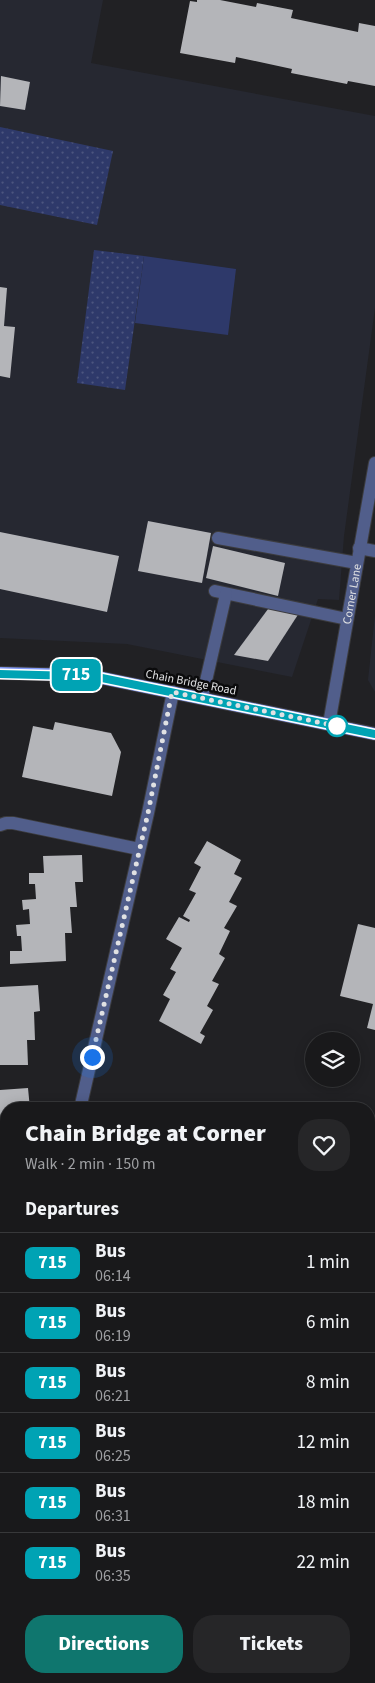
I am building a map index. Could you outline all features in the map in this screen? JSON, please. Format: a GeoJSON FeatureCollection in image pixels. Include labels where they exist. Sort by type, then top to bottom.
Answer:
{"type":"FeatureCollection","features":[{"type":"Feature","properties":{"kind":"main road","name":"Chain Bridge Road"},"geometry":{"type":"LineString","coordinates":[[0,674],[102,678],[375,734]]}},
{"type":"Feature","properties":{"kind":"street","name":"Corner Lane"},"geometry":{"type":"LineString","coordinates":[[329,724],[375,463]]}},
{"type":"Feature","properties":{"kind":"street"},"geometry":{"type":"LineString","coordinates":[[218,538],[357,563]]}},
{"type":"Feature","properties":{"kind":"street"},"geometry":{"type":"LineString","coordinates":[[359,548],[375,551]]}},
{"type":"Feature","properties":{"kind":"street"},"geometry":{"type":"LineString","coordinates":[[202,698],[220,592],[347,619]]}},
{"type":"Feature","properties":{"kind":"street"},"geometry":{"type":"LineString","coordinates":[[82,1102],[148,813],[172,692]]}},
{"type":"Feature","properties":{"kind":"street"},"geometry":{"type":"LineString","coordinates":[[0,825],[13,823],[139,850]]}},
{"type":"Feature","properties":{"kind":"shaded area"},"geometry":{"type":"Polygon","coordinates":[[[0,0],[103,0],[91,63],[375,116],[375,308],[344,536],[339,600],[318,599],[292,677],[127,644],[0,638],[0,0]]]}},
{"type":"Feature","properties":{"kind":"shaded area"},"geometry":{"type":"Polygon","coordinates":[[[0,127],[113,151],[97,225],[0,205],[0,127]]]}},
{"type":"Feature","properties":{"kind":"shaded area"},"geometry":{"type":"Polygon","coordinates":[[[94,250],[144,256],[125,390],[77,383],[94,250]]]}},
{"type":"Feature","properties":{"kind":"shaded area"},"geometry":{"type":"Polygon","coordinates":[[[144,256],[236,269],[228,335],[135,323],[144,256]]]}},
{"type":"Feature","properties":{"kind":"shaded area"},"geometry":{"type":"Polygon","coordinates":[[[375,615],[375,692],[368,680],[375,615]]]}},
{"type":"Feature","properties":{"kind":"building"},"geometry":{"type":"Polygon","coordinates":[[[197,0],[220,0],[256,7],[257,3],[293,10],[291,18],[358,32],[359,23],[375,26],[375,86],[348,81],[347,84],[291,73],[292,69],[236,57],[235,63],[180,53],[190,1],[197,2],[197,0]]]}},
{"type":"Feature","properties":{"kind":"building"},"geometry":{"type":"Polygon","coordinates":[[[1,76],[30,82],[25,110],[0,106],[1,76]]]}},
{"type":"Feature","properties":{"kind":"building"},"geometry":{"type":"Polygon","coordinates":[[[0,287],[7,288],[4,326],[15,327],[10,378],[0,376],[0,287]]]}},
{"type":"Feature","properties":{"kind":"building"},"geometry":{"type":"Polygon","coordinates":[[[148,521],[211,533],[202,583],[138,571],[148,521]]]}},
{"type":"Feature","properties":{"kind":"building"},"geometry":{"type":"Polygon","coordinates":[[[0,532],[119,556],[107,612],[0,589],[0,532]]]}},
{"type":"Feature","properties":{"kind":"building"},"geometry":{"type":"Polygon","coordinates":[[[213,546],[285,563],[278,596],[206,578],[213,546]]]}},
{"type":"Feature","properties":{"kind":"building"},"geometry":{"type":"Polygon","coordinates":[[[271,605],[301,610],[268,661],[234,655],[271,605]]]}},
{"type":"Feature","properties":{"kind":"building"},"geometry":{"type":"Polygon","coordinates":[[[55,722],[111,733],[121,752],[112,796],[22,777],[33,726],[53,730],[55,722]]]}},
{"type":"Feature","properties":{"kind":"building"},"geometry":{"type":"Polygon","coordinates":[[[207,841],[241,860],[234,874],[242,878],[229,902],[237,906],[224,928],[230,931],[219,954],[225,958],[212,981],[219,984],[207,1006],[213,1010],[200,1033],[205,1036],[201,1044],[159,1021],[170,999],[163,995],[176,972],[170,969],[182,948],[166,939],[179,917],[189,922],[190,920],[183,916],[196,893],[189,890],[201,867],[194,863],[207,841]]]}},
{"type":"Feature","properties":{"kind":"building"},"geometry":{"type":"Polygon","coordinates":[[[82,855],[83,882],[75,882],[77,907],[70,907],[72,933],[65,933],[66,961],[10,964],[10,951],[22,951],[21,936],[17,936],[16,925],[30,924],[29,909],[23,910],[22,900],[36,899],[35,884],[29,884],[29,873],[44,873],[43,856],[82,855]]]}},
{"type":"Feature","properties":{"kind":"building"},"geometry":{"type":"Polygon","coordinates":[[[358,924],[375,928],[375,1030],[367,1028],[373,1004],[340,996],[358,924]]]}},
{"type":"Feature","properties":{"kind":"building"},"geometry":{"type":"Polygon","coordinates":[[[38,985],[40,1011],[34,1012],[35,1040],[27,1040],[28,1065],[0,1065],[0,987],[38,985]]]}},
{"type":"Feature","properties":{"kind":"building"},"geometry":{"type":"Polygon","coordinates":[[[28,1088],[29,1102],[0,1102],[0,1090],[28,1088]]]}},
{"type":"Feature","properties":{"kind":"bus line","name":"715"},"geometry":{"type":"LineString","coordinates":[[0,674],[102,678],[375,734]]}},
{"type":"Feature","properties":{"kind":"route"},"geometry":{"type":"LineString","coordinates":[[92,1057],[148,813],[172,692],[337,726]]}}]}
